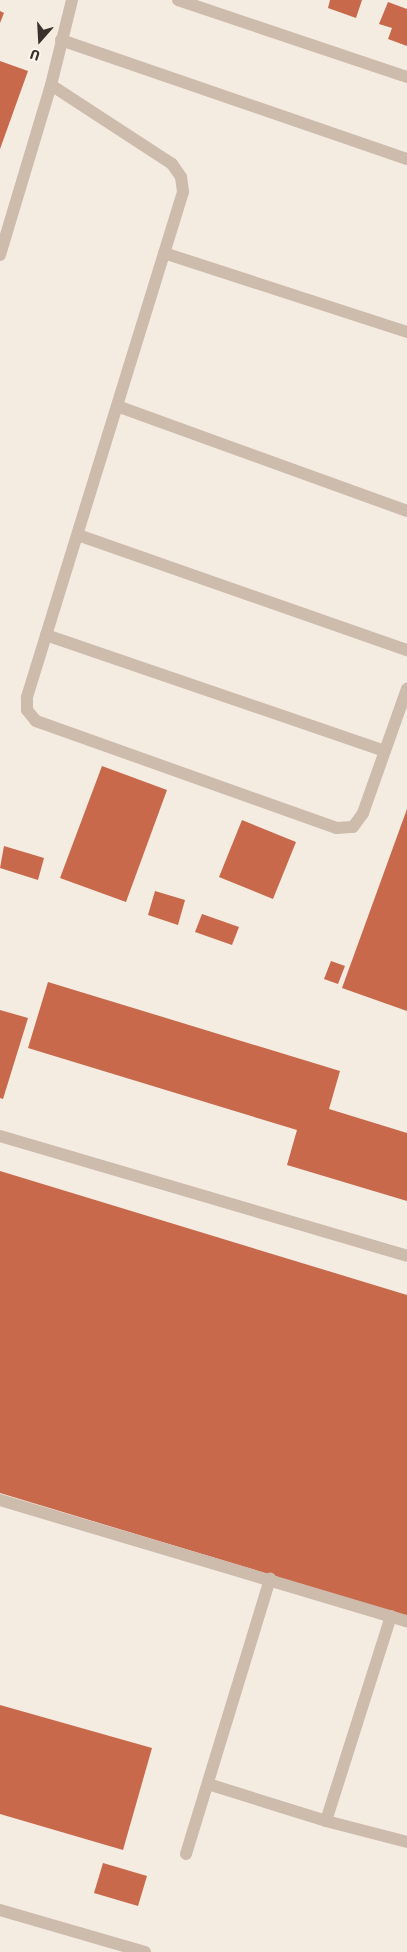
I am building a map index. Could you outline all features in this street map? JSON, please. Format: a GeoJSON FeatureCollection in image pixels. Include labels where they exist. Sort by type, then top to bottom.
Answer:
{"type":"FeatureCollection","features":[{"type":"Feature","properties":{"kind":"lane"},"geometry":{"type":"LineString","coordinates":[[0,255],[51,85],[72,0]]}},
{"type":"Feature","properties":{"kind":"lane"},"geometry":{"type":"LineString","coordinates":[[178,0],[407,77]]}},
{"type":"Feature","properties":{"kind":"lane"},"geometry":{"type":"LineString","coordinates":[[61,40],[407,159]]}},
{"type":"Feature","properties":{"kind":"lane"},"geometry":{"type":"LineString","coordinates":[[51,85],[172,164],[181,177],[183,192],[27,697],[27,710],[36,721],[337,828],[353,827],[363,813],[407,689]]}},
{"type":"Feature","properties":{"kind":"lane"},"geometry":{"type":"LineString","coordinates":[[164,253],[407,332]]}},
{"type":"Feature","properties":{"kind":"lane"},"geometry":{"type":"LineString","coordinates":[[117,406],[407,511]]}},
{"type":"Feature","properties":{"kind":"lane"},"geometry":{"type":"LineString","coordinates":[[78,535],[407,650]]}},
{"type":"Feature","properties":{"kind":"lane"},"geometry":{"type":"LineString","coordinates":[[46,635],[386,751]]}},
{"type":"Feature","properties":{"kind":"lane"},"geometry":{"type":"LineString","coordinates":[[0,1136],[407,1256]]}},
{"type":"Feature","properties":{"kind":"lane"},"geometry":{"type":"LineString","coordinates":[[0,1500],[407,1620]]}},
{"type":"Feature","properties":{"kind":"lane"},"geometry":{"type":"LineString","coordinates":[[186,1854],[270,1580]]}},
{"type":"Feature","properties":{"kind":"lane"},"geometry":{"type":"LineString","coordinates":[[326,1821],[391,1616]]}},
{"type":"Feature","properties":{"kind":"lane"},"geometry":{"type":"LineString","coordinates":[[208,1784],[326,1821],[407,1842]]}},
{"type":"Feature","properties":{"kind":"lane"},"geometry":{"type":"LineString","coordinates":[[0,1910],[145,1952]]}},
{"type":"Feature","properties":{"kind":"building"},"geometry":{"type":"Polygon","coordinates":[[[330,0],[362,0],[356,18],[328,8],[330,0]]]}},
{"type":"Feature","properties":{"kind":"building"},"geometry":{"type":"Polygon","coordinates":[[[388,2],[407,9],[407,46],[388,39],[392,28],[379,24],[388,2]]]}},
{"type":"Feature","properties":{"kind":"building"},"geometry":{"type":"Polygon","coordinates":[[[0,11],[4,13],[0,23],[0,11]]]}},
{"type":"Feature","properties":{"kind":"building"},"geometry":{"type":"Polygon","coordinates":[[[0,61],[28,71],[0,149],[0,61]]]}},
{"type":"Feature","properties":{"kind":"building"},"geometry":{"type":"Polygon","coordinates":[[[102,766],[167,790],[126,902],[60,878],[102,766]]]}},
{"type":"Feature","properties":{"kind":"building"},"geometry":{"type":"Polygon","coordinates":[[[407,809],[407,1011],[342,988],[407,809]]]}},
{"type":"Feature","properties":{"kind":"building"},"geometry":{"type":"Polygon","coordinates":[[[242,820],[296,842],[273,899],[219,877],[242,820]]]}},
{"type":"Feature","properties":{"kind":"building"},"geometry":{"type":"Polygon","coordinates":[[[4,846],[44,858],[38,880],[0,868],[4,846]]]}},
{"type":"Feature","properties":{"kind":"building"},"geometry":{"type":"Polygon","coordinates":[[[155,891],[185,900],[178,925],[148,915],[155,891]]]}},
{"type":"Feature","properties":{"kind":"building"},"geometry":{"type":"Polygon","coordinates":[[[202,914],[239,927],[232,945],[195,932],[202,914]]]}},
{"type":"Feature","properties":{"kind":"building"},"geometry":{"type":"Polygon","coordinates":[[[331,961],[345,966],[338,984],[324,979],[331,961]]]}},
{"type":"Feature","properties":{"kind":"building"},"geometry":{"type":"Polygon","coordinates":[[[48,982],[340,1071],[329,1109],[407,1133],[407,1201],[287,1165],[297,1130],[28,1048],[48,982]]]}},
{"type":"Feature","properties":{"kind":"building"},"geometry":{"type":"Polygon","coordinates":[[[0,1010],[28,1018],[3,1099],[0,1098],[0,1010]]]}},
{"type":"Feature","properties":{"kind":"building"},"geometry":{"type":"Polygon","coordinates":[[[0,1171],[407,1295],[407,1616],[0,1493],[0,1171]]]}},
{"type":"Feature","properties":{"kind":"building"},"geometry":{"type":"Polygon","coordinates":[[[0,1705],[152,1748],[123,1850],[0,1814],[0,1705]]]}},
{"type":"Feature","properties":{"kind":"building"},"geometry":{"type":"Polygon","coordinates":[[[103,1863],[147,1876],[138,1906],[94,1893],[103,1863]]]}}]}
